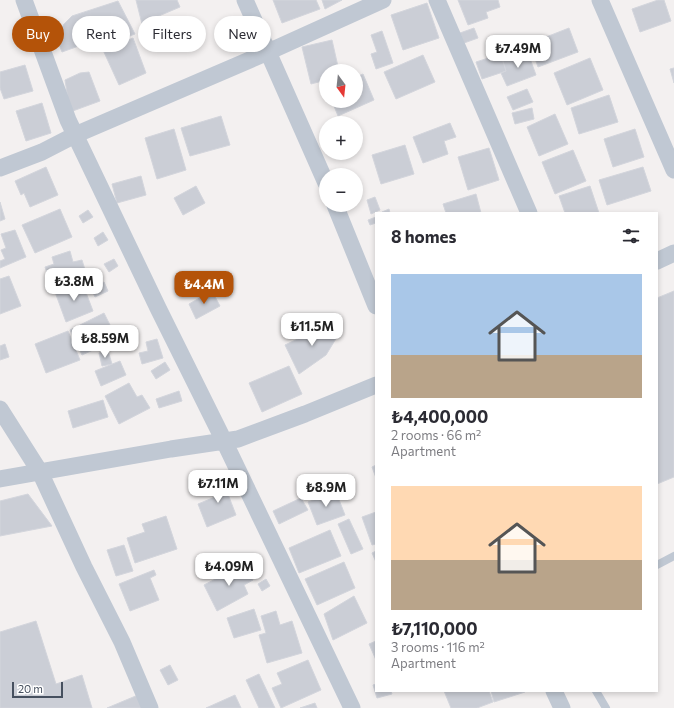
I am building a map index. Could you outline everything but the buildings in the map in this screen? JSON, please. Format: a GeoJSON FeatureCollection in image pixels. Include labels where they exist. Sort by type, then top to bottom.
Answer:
{"type":"FeatureCollection","features":[{"type":"Feature","properties":{"kind":"street"},"geometry":{"type":"LineString","coordinates":[[24,0],[68,120],[154,301],[224,441],[352,708]]}},
{"type":"Feature","properties":{"kind":"street"},"geometry":{"type":"LineString","coordinates":[[245,0],[252,16]]}},
{"type":"Feature","properties":{"kind":"street"},"geometry":{"type":"LineString","coordinates":[[271,51],[383,0]]}},
{"type":"Feature","properties":{"kind":"street"},"geometry":{"type":"LineString","coordinates":[[437,0],[529,212]]}},
{"type":"Feature","properties":{"kind":"street"},"geometry":{"type":"LineString","coordinates":[[600,0],[674,170]]}},
{"type":"Feature","properties":{"kind":"street"},"geometry":{"type":"LineString","coordinates":[[0,168],[42,152],[75,135],[268,52],[320,168]]}},
{"type":"Feature","properties":{"kind":"street"},"geometry":{"type":"LineString","coordinates":[[338,212],[375,304]]}},
{"type":"Feature","properties":{"kind":"street"},"geometry":{"type":"LineString","coordinates":[[658,261],[674,253]]}},
{"type":"Feature","properties":{"kind":"street"},"geometry":{"type":"LineString","coordinates":[[0,479],[164,450],[238,439],[375,385]]}},
{"type":"Feature","properties":{"kind":"street"},"geometry":{"type":"LineString","coordinates":[[0,410],[40,472],[84,567],[122,642],[150,708]]}},
{"type":"Feature","properties":{"kind":"street"},"geometry":{"type":"LineString","coordinates":[[554,692],[562,708]]}},
{"type":"Feature","properties":{"kind":"lane"},"geometry":{"type":"LineString","coordinates":[[658,564],[674,556]]}},
{"type":"Feature","properties":{"kind":"lane"},"geometry":{"type":"LineString","coordinates":[[597,692],[606,708]]}}]}
